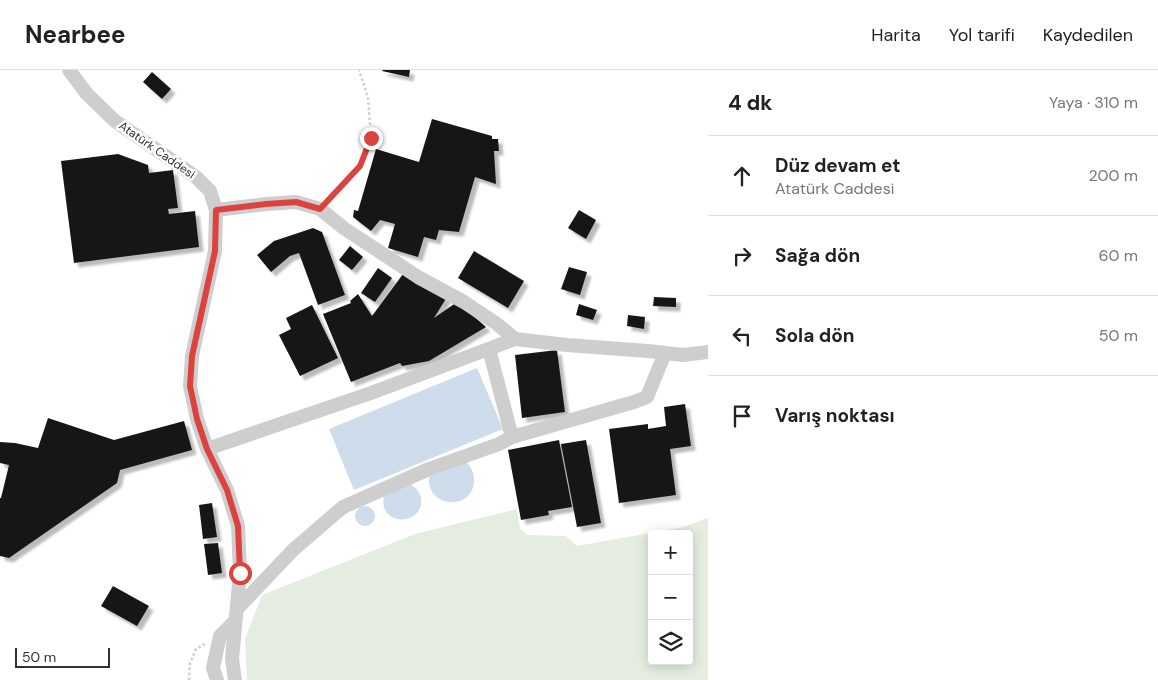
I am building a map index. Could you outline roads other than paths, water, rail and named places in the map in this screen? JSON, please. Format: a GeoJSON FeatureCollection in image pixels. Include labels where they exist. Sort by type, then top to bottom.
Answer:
{"type":"FeatureCollection","features":[{"type":"Feature","properties":{"kind":"street","name":"Atatürk Caddesi"},"geometry":{"type":"LineString","coordinates":[[69,70],[87,94],[115,121],[196,177],[210,191],[216,210],[215,251],[192,356],[190,386],[197,419],[207,449],[227,490],[238,526],[240,573],[232,659],[235,680]]}},
{"type":"Feature","properties":{"kind":"street"},"geometry":{"type":"LineString","coordinates":[[216,210],[296,202],[320,209],[345,230],[418,277],[464,302],[497,324],[515,339]]}},
{"type":"Feature","properties":{"kind":"street"},"geometry":{"type":"LineString","coordinates":[[207,449],[371,393],[515,339],[567,345],[648,350],[683,355],[708,352]]}},
{"type":"Feature","properties":{"kind":"street"},"geometry":{"type":"LineString","coordinates":[[489,349],[512,437]]}},
{"type":"Feature","properties":{"kind":"street"},"geometry":{"type":"LineString","coordinates":[[217,680],[213,668],[220,636],[293,550],[343,506],[429,469],[499,444],[512,437],[647,397],[665,353]]}},
{"type":"Feature","properties":{"kind":"water"},"geometry":{"type":"Polygon","coordinates":[[[477,368],[503,429],[354,490],[329,429],[477,368]]]}},
{"type":"Feature","properties":{"kind":"water"},"geometry":{"type":"Polygon","coordinates":[[[466,462],[474,478],[474,484],[470,493],[463,499],[455,502],[447,502],[439,498],[429,484],[430,473],[466,462]]]}},
{"type":"Feature","properties":{"kind":"water"},"geometry":{"type":"Polygon","coordinates":[[[408,483],[419,493],[421,498],[420,507],[416,514],[409,518],[394,518],[387,513],[384,506],[384,495],[408,483]]]}},
{"type":"Feature","properties":{"kind":"water"},"geometry":{"type":"Polygon","coordinates":[[[365,506],[372,509],[375,516],[372,523],[365,526],[358,523],[355,516],[358,509],[365,506]]]}}]}
